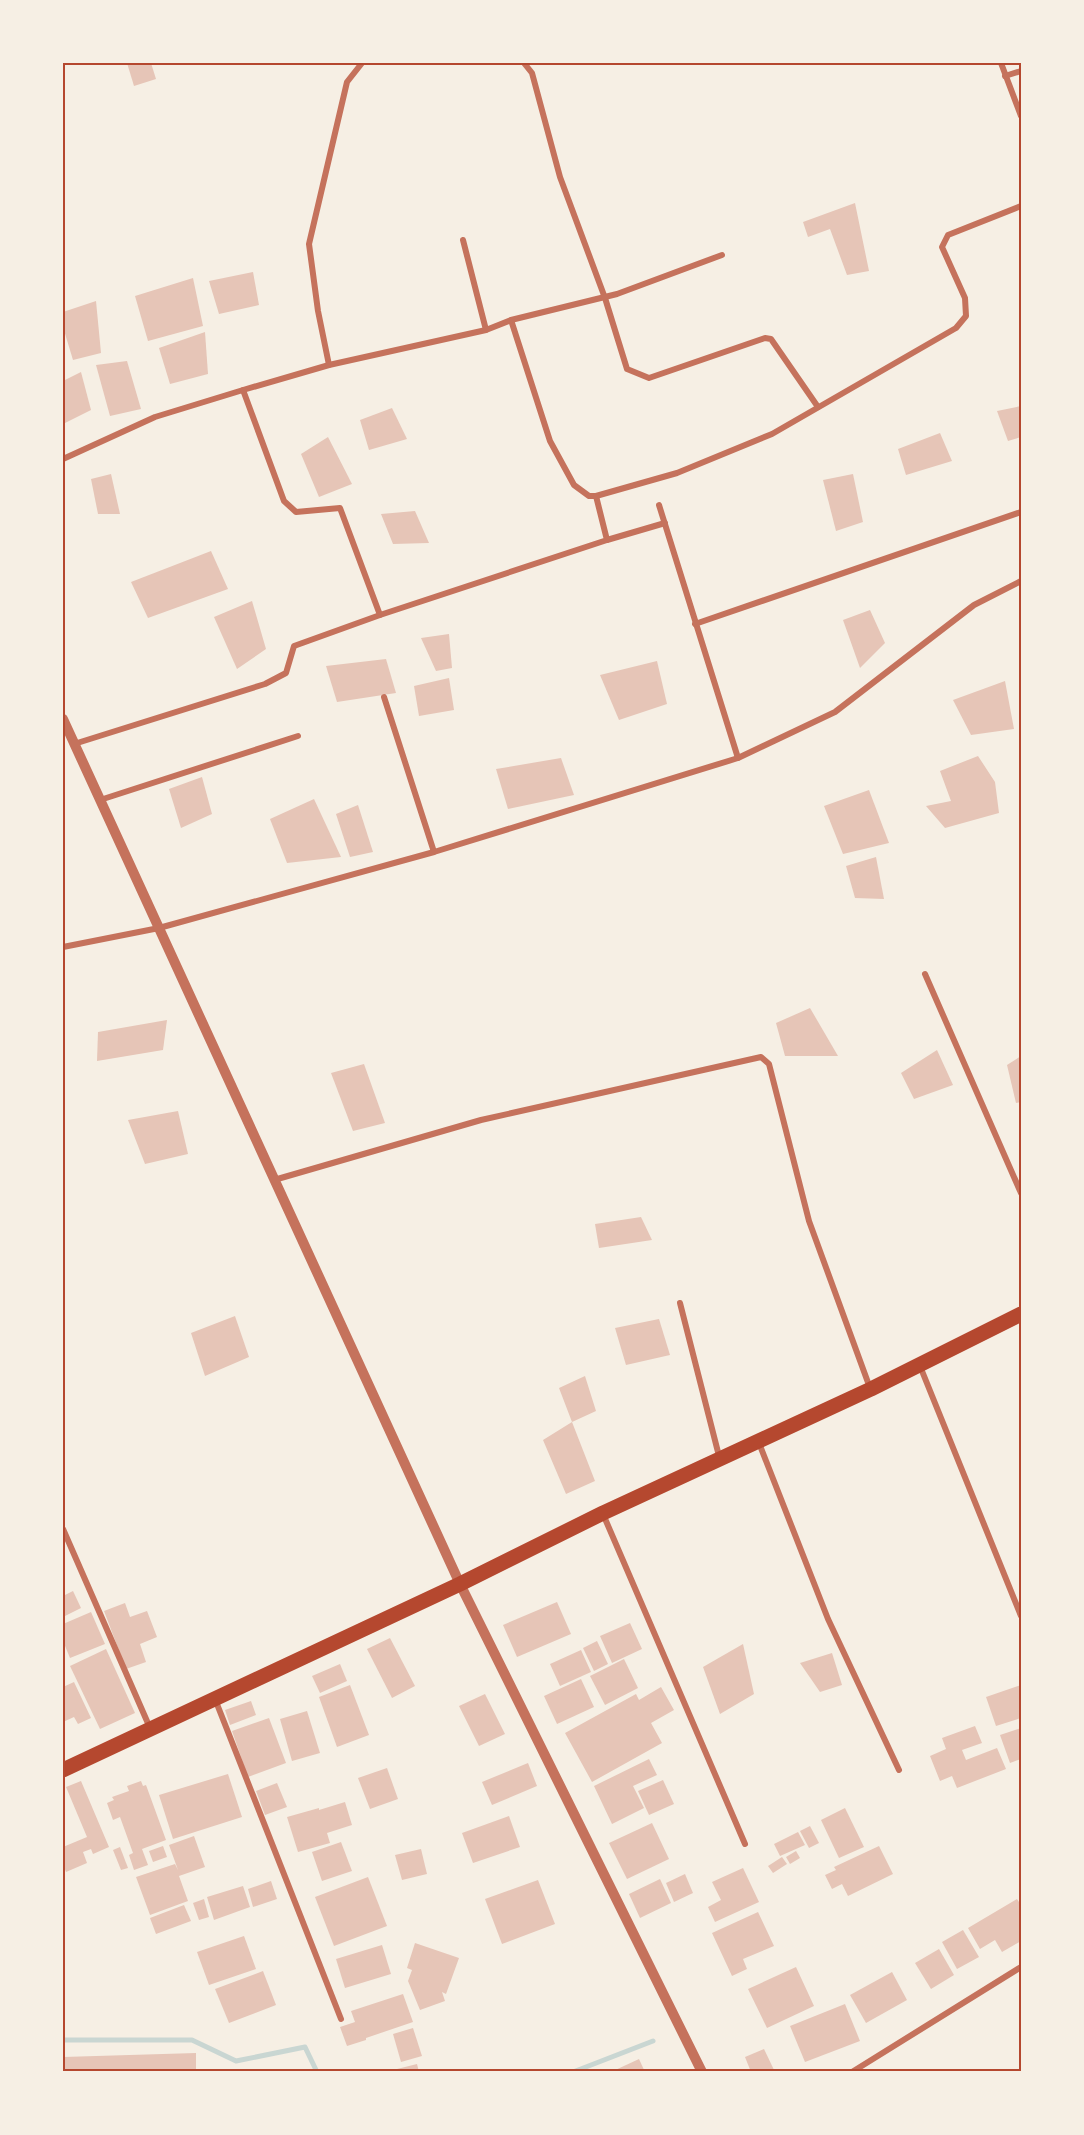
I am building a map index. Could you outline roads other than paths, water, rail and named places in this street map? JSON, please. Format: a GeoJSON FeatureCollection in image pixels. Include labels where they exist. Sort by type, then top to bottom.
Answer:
{"type":"FeatureCollection","features":[{"type":"Feature","properties":{"kind":"main road"},"geometry":{"type":"LineString","coordinates":[[63,1770],[460,1584],[603,1513],[871,1389],[1021,1314]]}},
{"type":"Feature","properties":{"kind":"street"},"geometry":{"type":"LineString","coordinates":[[329,365],[318,311],[309,244],[347,82],[362,63]]}},
{"type":"Feature","properties":{"kind":"street"},"geometry":{"type":"LineString","coordinates":[[524,63],[532,73],[560,177],[605,298],[627,369],[650,378],[765,338],[771,339],[818,407]]}},
{"type":"Feature","properties":{"kind":"street"},"geometry":{"type":"LineString","coordinates":[[1000,63],[1021,116]]}},
{"type":"Feature","properties":{"kind":"street"},"geometry":{"type":"LineString","coordinates":[[1005,76],[1021,71]]}},
{"type":"Feature","properties":{"kind":"street"},"geometry":{"type":"LineString","coordinates":[[511,320],[550,441],[574,485],[589,496],[596,496],[677,473],[772,434],[956,328],[966,316],[965,298],[942,248],[948,235],[1021,206]]}},
{"type":"Feature","properties":{"kind":"street"},"geometry":{"type":"LineString","coordinates":[[463,240],[486,330]]}},
{"type":"Feature","properties":{"kind":"street"},"geometry":{"type":"LineString","coordinates":[[63,459],[154,417],[329,365],[486,330],[511,320],[605,298],[722,255]]}},
{"type":"Feature","properties":{"kind":"street"},"geometry":{"type":"LineString","coordinates":[[243,390],[284,501],[296,512],[340,508],[380,615]]}},
{"type":"Feature","properties":{"kind":"street"},"geometry":{"type":"LineString","coordinates":[[596,496],[607,540]]}},
{"type":"Feature","properties":{"kind":"street"},"geometry":{"type":"LineString","coordinates":[[659,505],[738,758]]}},
{"type":"Feature","properties":{"kind":"street"},"geometry":{"type":"LineString","coordinates":[[695,624],[1021,512]]}},
{"type":"Feature","properties":{"kind":"street"},"geometry":{"type":"LineString","coordinates":[[74,744],[265,684],[286,674],[294,646],[380,615],[665,523]]}},
{"type":"Feature","properties":{"kind":"street"},"geometry":{"type":"LineString","coordinates":[[63,947],[159,928],[434,852],[738,758],[835,712],[974,605],[1021,581]]}},
{"type":"Feature","properties":{"kind":"street"},"geometry":{"type":"LineString","coordinates":[[384,697],[434,852]]}},
{"type":"Feature","properties":{"kind":"street"},"geometry":{"type":"LineString","coordinates":[[63,719],[460,1584],[702,2072]]}},
{"type":"Feature","properties":{"kind":"street"},"geometry":{"type":"LineString","coordinates":[[99,801],[298,736]]}},
{"type":"Feature","properties":{"kind":"street"},"geometry":{"type":"LineString","coordinates":[[925,974],[1021,1194]]}},
{"type":"Feature","properties":{"kind":"street"},"geometry":{"type":"LineString","coordinates":[[274,1180],[481,1120],[761,1057],[769,1064],[809,1221],[871,1389]]}},
{"type":"Feature","properties":{"kind":"street"},"geometry":{"type":"LineString","coordinates":[[680,1303],[720,1460]]}},
{"type":"Feature","properties":{"kind":"street"},"geometry":{"type":"LineString","coordinates":[[920,1364],[1021,1616]]}},
{"type":"Feature","properties":{"kind":"street"},"geometry":{"type":"LineString","coordinates":[[759,1442],[828,1619],[899,1770]]}},
{"type":"Feature","properties":{"kind":"street"},"geometry":{"type":"LineString","coordinates":[[603,1513],[745,1844]]}},
{"type":"Feature","properties":{"kind":"street"},"geometry":{"type":"LineString","coordinates":[[63,1529],[150,1728]]}},
{"type":"Feature","properties":{"kind":"street"},"geometry":{"type":"LineString","coordinates":[[215,1698],[341,2019]]}},
{"type":"Feature","properties":{"kind":"street"},"geometry":{"type":"LineString","coordinates":[[852,2072],[1021,1967]]}},
{"type":"Feature","properties":{"kind":"waterway"},"geometry":{"type":"LineString","coordinates":[[63,2040],[192,2040],[236,2061],[305,2047],[317,2072]]}},
{"type":"Feature","properties":{"kind":"waterway"},"geometry":{"type":"LineString","coordinates":[[573,2072],[653,2041]]}}]}
